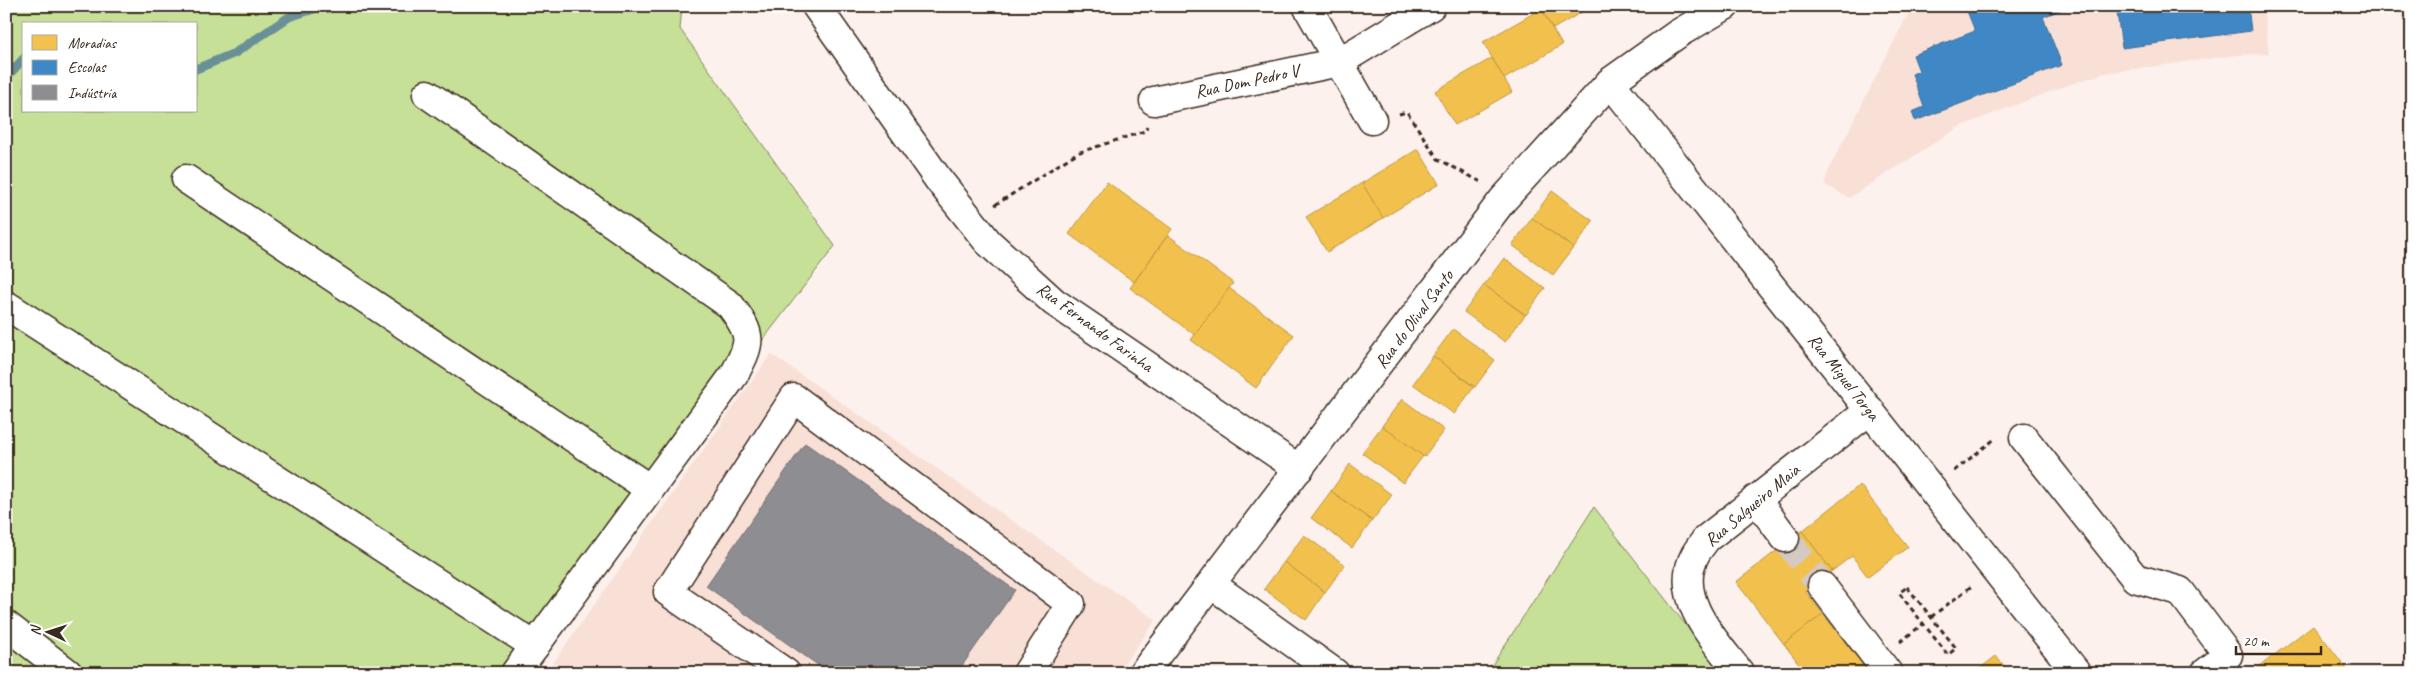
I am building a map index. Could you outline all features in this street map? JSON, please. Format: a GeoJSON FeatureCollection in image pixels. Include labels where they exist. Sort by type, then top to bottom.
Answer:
{"type":"FeatureCollection","features":[{"type":"Feature","properties":{"kind":"street","name":"Rua Fernando Farinha"},"geometry":{"type":"LineString","coordinates":[[816,6],[938,178],[988,242],[1054,302],[1299,469]]}},
{"type":"Feature","properties":{"kind":"street"},"geometry":{"type":"LineString","coordinates":[[1307,6],[1372,120]]}},
{"type":"Feature","properties":{"kind":"street","name":"Rua Dom Pedro V"},"geometry":{"type":"LineString","coordinates":[[1154,101],[1339,62],[1431,6]]}},
{"type":"Feature","properties":{"kind":"street"},"geometry":{"type":"LineString","coordinates":[[1678,33],[1685,6]]}},
{"type":"Feature","properties":{"kind":"street","name":"Rua do Olival Santo"},"geometry":{"type":"LineString","coordinates":[[1143,673],[1510,194],[1610,82],[1678,33],[1725,6]]}},
{"type":"Feature","properties":{"kind":"street","name":"Rua Miguel Torga"},"geometry":{"type":"LineString","coordinates":[[1610,82],[2077,673]]}},
{"type":"Feature","properties":{"kind":"street"},"geometry":{"type":"LineString","coordinates":[[427,94],[730,306],[745,326],[748,350],[734,374],[516,673]]}},
{"type":"Feature","properties":{"kind":"street"},"geometry":{"type":"LineString","coordinates":[[186,179],[650,489]]}},
{"type":"Feature","properties":{"kind":"street"},"geometry":{"type":"LineString","coordinates":[[6,305],[535,646]]}},
{"type":"Feature","properties":{"kind":"street"},"geometry":{"type":"LineString","coordinates":[[786,673],[668,592],[794,398],[1071,604],[1031,671]]}},
{"type":"Feature","properties":{"kind":"street","name":"Rua Salgueiro Maia"},"geometry":{"type":"LineString","coordinates":[[1740,673],[1699,617],[1690,594],[1689,576],[1694,556],[1706,539],[1870,410]]}},
{"type":"Feature","properties":{"kind":"street"},"geometry":{"type":"LineString","coordinates":[[2024,438],[2135,578],[2180,591],[2228,655],[2205,673]]}},
{"type":"Feature","properties":{"kind":"street"},"geometry":{"type":"LineString","coordinates":[[1756,500],[1785,538]]}},
{"type":"Feature","properties":{"kind":"street"},"geometry":{"type":"LineString","coordinates":[[1211,584],[1335,673]]}},
{"type":"Feature","properties":{"kind":"street"},"geometry":{"type":"LineString","coordinates":[[1822,586],[1888,673]]}},
{"type":"Feature","properties":{"kind":"street"},"geometry":{"type":"LineString","coordinates":[[6,625],[68,673]]}},
{"type":"Feature","properties":{"kind":"path"},"geometry":{"type":"LineString","coordinates":[[972,220],[1077,152],[1145,131],[1154,101]]}},
{"type":"Feature","properties":{"kind":"path"},"geometry":{"type":"LineString","coordinates":[[1372,120],[1407,112],[1438,159],[1470,177],[1510,194]]}},
{"type":"Feature","properties":{"kind":"path"},"geometry":{"type":"LineString","coordinates":[[1931,489],[2004,432],[2024,438]]}},
{"type":"Feature","properties":{"kind":"path"},"geometry":{"type":"LineString","coordinates":[[1907,587],[1931,617],[1956,648],[1948,655],[1899,593],[1907,587]]}},
{"type":"Feature","properties":{"kind":"path"},"geometry":{"type":"LineString","coordinates":[[1931,617],[1954,600]]}},
{"type":"Feature","properties":{"kind":"path"},"geometry":{"type":"LineString","coordinates":[[1908,636],[1923,624]]}},
{"type":"Feature","properties":{"kind":"shaded area"},"geometry":{"type":"Polygon","coordinates":[[[1912,6],[2263,6],[2269,54],[2237,55],[2105,73],[2062,87],[1959,127],[1849,198],[1824,184],[1829,169],[1912,6]]]}},
{"type":"Feature","properties":{"kind":"shaded area"},"geometry":{"type":"Polygon","coordinates":[[[771,354],[1156,620],[1117,673],[546,673],[771,354]]]}},
{"type":"Feature","properties":{"kind":"green space"},"geometry":{"type":"Polygon","coordinates":[[[6,6],[682,6],[680,29],[835,246],[507,673],[6,673],[6,6]]]}},
{"type":"Feature","properties":{"kind":"green space"},"geometry":{"type":"Polygon","coordinates":[[[1594,507],[1723,673],[1487,673],[1594,507]]]}},
{"type":"Feature","properties":{"kind":"building: Moradias"},"geometry":{"type":"Polygon","coordinates":[[[1539,6],[1592,6],[1553,29],[1539,6]]]}},
{"type":"Feature","properties":{"kind":"building: Moradias"},"geometry":{"type":"Polygon","coordinates":[[[1541,9],[1562,45],[1504,79],[1483,42],[1541,9]]]}},
{"type":"Feature","properties":{"kind":"building: Moradias"},"geometry":{"type":"Polygon","coordinates":[[[1492,58],[1512,92],[1455,125],[1435,91],[1492,58]]]}},
{"type":"Feature","properties":{"kind":"building: Moradias"},"geometry":{"type":"Polygon","coordinates":[[[1418,149],[1439,184],[1383,218],[1362,183],[1418,149]]]}},
{"type":"Feature","properties":{"kind":"building: Moradias"},"geometry":{"type":"Polygon","coordinates":[[[1107,182],[1172,229],[1134,282],[1069,234],[1107,182]]]}},
{"type":"Feature","properties":{"kind":"building: Moradias"},"geometry":{"type":"Polygon","coordinates":[[[1362,183],[1383,218],[1327,252],[1306,217],[1362,183]]]}},
{"type":"Feature","properties":{"kind":"building: Moradias"},"geometry":{"type":"Polygon","coordinates":[[[1552,191],[1593,221],[1574,248],[1532,218],[1552,191]]]}},
{"type":"Feature","properties":{"kind":"building: Moradias"},"geometry":{"type":"Polygon","coordinates":[[[1532,218],[1573,248],[1553,275],[1512,245],[1532,218]]]}},
{"type":"Feature","properties":{"kind":"building: Moradias"},"geometry":{"type":"Polygon","coordinates":[[[1168,235],[1233,283],[1195,335],[1130,288],[1168,235]]]}},
{"type":"Feature","properties":{"kind":"building: Moradias"},"geometry":{"type":"Polygon","coordinates":[[[1504,258],[1545,288],[1526,315],[1484,285],[1504,258]]]}},
{"type":"Feature","properties":{"kind":"building: Moradias"},"geometry":{"type":"Polygon","coordinates":[[[1484,285],[1525,315],[1505,342],[1464,312],[1484,285]]]}},
{"type":"Feature","properties":{"kind":"building: Moradias"},"geometry":{"type":"Polygon","coordinates":[[[1229,288],[1294,335],[1256,388],[1191,340],[1229,288]]]}},
{"type":"Feature","properties":{"kind":"building: Moradias"},"geometry":{"type":"Polygon","coordinates":[[[1453,329],[1495,360],[1475,387],[1433,356],[1453,329]]]}},
{"type":"Feature","properties":{"kind":"building: Moradias"},"geometry":{"type":"Polygon","coordinates":[[[1433,356],[1474,387],[1454,414],[1413,384],[1433,356]]]}},
{"type":"Feature","properties":{"kind":"building: Moradias"},"geometry":{"type":"Polygon","coordinates":[[[1402,399],[1444,430],[1424,457],[1382,426],[1402,399]]]}},
{"type":"Feature","properties":{"kind":"building: Moradias"},"geometry":{"type":"Polygon","coordinates":[[[1382,426],[1423,456],[1403,483],[1362,453],[1382,426]]]}},
{"type":"Feature","properties":{"kind":"building: Moradias"},"geometry":{"type":"Polygon","coordinates":[[[1350,464],[1392,495],[1372,521],[1331,491],[1350,464]]]}},
{"type":"Feature","properties":{"kind":"building: Moradias"},"geometry":{"type":"Polygon","coordinates":[[[1860,485],[1908,547],[1868,577],[1852,556],[1832,571],[1802,531],[1860,485]]]}},
{"type":"Feature","properties":{"kind":"building: Moradias"},"geometry":{"type":"Polygon","coordinates":[[[1331,491],[1372,521],[1352,548],[1311,518],[1331,491]]]}},
{"type":"Feature","properties":{"kind":"building: Moradias"},"geometry":{"type":"Polygon","coordinates":[[[1802,531],[1832,571],[1806,592],[1823,614],[1784,644],[1736,582],[1802,531]]]}},
{"type":"Feature","properties":{"kind":"building: Moradias"},"geometry":{"type":"Polygon","coordinates":[[[1304,535],[1345,565],[1325,592],[1284,562],[1304,535]]]}},
{"type":"Feature","properties":{"kind":"building: Moradias"},"geometry":{"type":"Polygon","coordinates":[[[1284,562],[1325,592],[1306,620],[1264,589],[1284,562]]]}},
{"type":"Feature","properties":{"kind":"building: Moradias"},"geometry":{"type":"Polygon","coordinates":[[[1823,614],[1863,665],[1853,673],[1806,673],[1784,644],[1823,614]]]}},
{"type":"Feature","properties":{"kind":"building: Moradias"},"geometry":{"type":"Polygon","coordinates":[[[2313,625],[2350,673],[2257,673],[2255,670],[2313,625]]]}},
{"type":"Feature","properties":{"kind":"building: Moradias"},"geometry":{"type":"Polygon","coordinates":[[[1996,656],[2010,673],[1974,673],[1996,656]]]}},
{"type":"Feature","properties":{"kind":"building: Moradias"},"geometry":{"type":"Polygon","coordinates":[[[1863,665],[1869,673],[1853,673],[1863,665]]]}},
{"type":"Feature","properties":{"kind":"building: Escolas"},"geometry":{"type":"Polygon","coordinates":[[[1965,6],[2070,6],[2043,17],[2062,65],[1915,121],[1912,112],[1924,107],[1912,74],[1919,71],[1913,55],[1975,31],[1965,6]]]}},
{"type":"Feature","properties":{"kind":"building: Escolas"},"geometry":{"type":"Polygon","coordinates":[[[2116,6],[2248,6],[2251,31],[2122,48],[2116,6]]]}},
{"type":"Feature","properties":{"kind":"building: Indústria"},"geometry":{"type":"Polygon","coordinates":[[[805,443],[1015,590],[957,673],[829,673],[706,586],[805,443]]]}},
{"type":"Feature","properties":{"kind":"waterway"},"geometry":{"type":"LineString","coordinates":[[198,68],[235,53],[289,17],[323,6]]}},
{"type":"Feature","properties":{"kind":"waterway"},"geometry":{"type":"LineString","coordinates":[[6,78],[22,60]]}},
{"type":"Feature","properties":{"kind":"tunnel"},"geometry":{"type":"LineString","coordinates":[[1785,538],[1822,586]]}}]}
